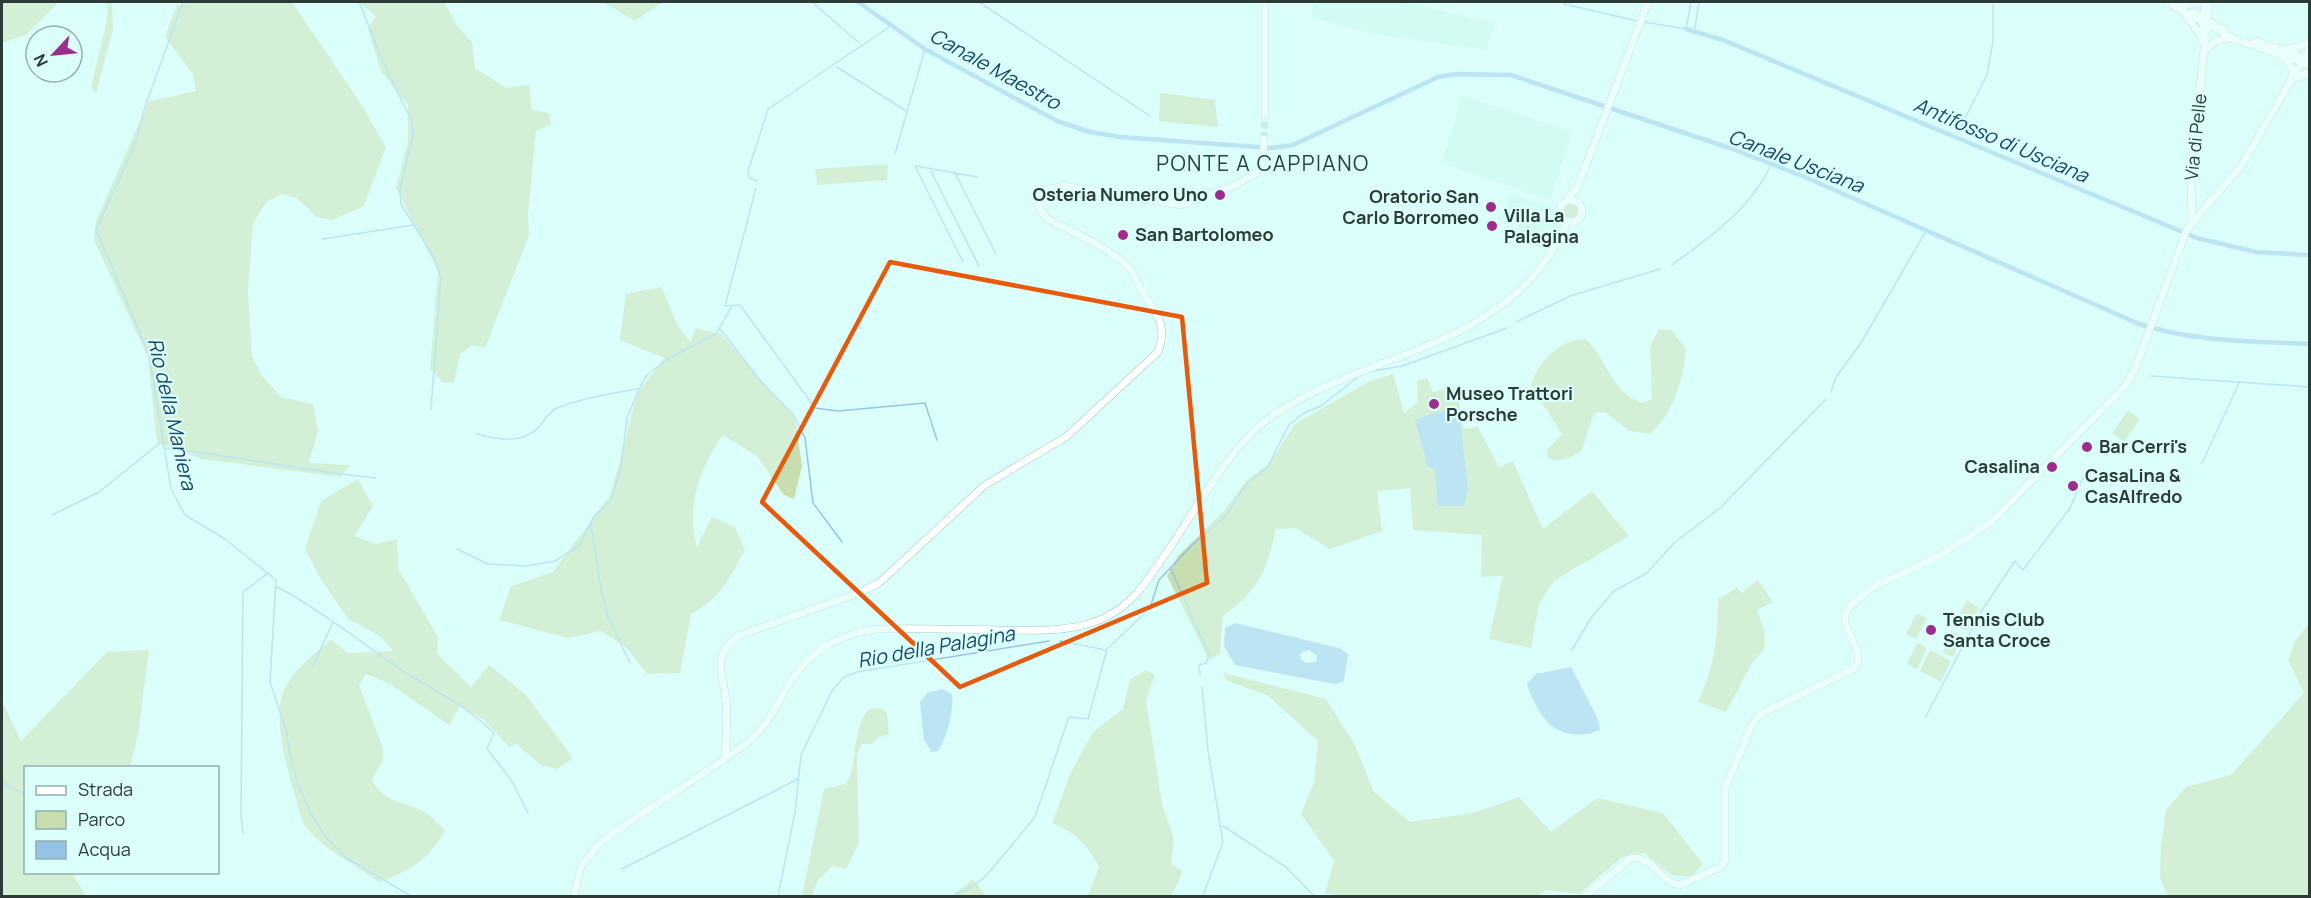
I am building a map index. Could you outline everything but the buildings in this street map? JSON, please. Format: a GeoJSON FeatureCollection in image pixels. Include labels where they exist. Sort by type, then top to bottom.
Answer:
{"type":"FeatureCollection","features":[{"type":"Feature","properties":{"kind":"street"},"geometry":{"type":"LineString","coordinates":[[1265,2],[1265,115]]}},
{"type":"Feature","properties":{"kind":"street"},"geometry":{"type":"LineString","coordinates":[[1567,221],[1560,210],[1578,186],[1648,2]]}},
{"type":"Feature","properties":{"kind":"street"},"geometry":{"type":"LineString","coordinates":[[2166,2],[2176,5],[2234,38],[2305,60],[2310,65]]}},
{"type":"Feature","properties":{"kind":"street"},"geometry":{"type":"LineString","coordinates":[[2176,5],[2199,2]]}},
{"type":"Feature","properties":{"kind":"street","name":"Via di Pelle"},"geometry":{"type":"LineString","coordinates":[[2192,221],[2191,175],[2207,2]]}},
{"type":"Feature","properties":{"kind":"street","name":"Via di Pelle"},"geometry":{"type":"LineString","coordinates":[[2176,5],[2194,24],[2202,39]]}},
{"type":"Feature","properties":{"kind":"street"},"geometry":{"type":"LineString","coordinates":[[2205,22],[2281,52],[2292,69],[2292,80]]}},
{"type":"Feature","properties":{"kind":"street","name":"Via di Pelle"},"geometry":{"type":"LineString","coordinates":[[2204,53],[2202,39],[2205,22]]}},
{"type":"Feature","properties":{"kind":"street"},"geometry":{"type":"LineString","coordinates":[[2204,53],[2220,39],[2234,38]]}},
{"type":"Feature","properties":{"kind":"street"},"geometry":{"type":"LineString","coordinates":[[2281,52],[2298,47],[2310,40]]}},
{"type":"Feature","properties":{"kind":"street"},"geometry":{"type":"LineString","coordinates":[[1585,897],[1631,858],[1647,860],[1668,881],[1679,885],[1721,867],[1725,860],[1725,788],[1739,753],[1760,714],[1854,669],[1858,663],[1858,653],[1845,623],[1845,614],[1852,604],[1873,587],[1937,557],[1990,522],[2125,386],[2135,369],[2185,233],[2192,221],[2241,166],[2310,48]]}},
{"type":"Feature","properties":{"kind":"street"},"geometry":{"type":"LineString","coordinates":[[2292,80],[2310,72]]}},
{"type":"Feature","properties":{"kind":"street"},"geometry":{"type":"LineString","coordinates":[[725,757],[726,700],[720,672],[722,652],[729,642],[740,635],[856,594],[879,583],[985,485],[1066,437],[1158,352],[1163,340],[1162,327],[1158,315],[1143,295],[1132,271],[1117,257],[1046,218],[1039,209],[1040,196],[1047,190],[1062,186],[1181,205],[1233,186],[1253,175],[1260,169],[1264,139]]}},
{"type":"Feature","properties":{"kind":"street"},"geometry":{"type":"LineString","coordinates":[[1567,221],[1575,222],[1581,216],[1578,186]]}},
{"type":"Feature","properties":{"kind":"street"},"geometry":{"type":"LineString","coordinates":[[1566,201],[1573,200],[1579,203]]}},
{"type":"Feature","properties":{"kind":"street"},"geometry":{"type":"LineString","coordinates":[[574,897],[581,866],[599,844],[761,730],[793,677],[815,654],[840,639],[860,631],[896,628],[1056,630],[1091,623],[1113,613],[1134,597],[1144,585],[1227,463],[1266,420],[1299,399],[1466,327],[1497,310],[1532,279],[1554,248],[1567,221]]}},
{"type":"Feature","properties":{"kind":"highlighted area"},"geometry":{"type":"Polygon","coordinates":[[[890,262],[1182,317],[1207,583],[960,687],[762,502],[890,262]]]}},
{"type":"Feature","properties":{"kind":"shaded area"},"geometry":{"type":"Polygon","coordinates":[[[1315,2],[1399,2],[1494,22],[1487,50],[1379,35],[1310,17],[1315,2]]]}},
{"type":"Feature","properties":{"kind":"shaded area"},"geometry":{"type":"Polygon","coordinates":[[[1462,96],[1572,132],[1550,200],[1442,163],[1462,96]]]}},
{"type":"Feature","properties":{"kind":"shaded area"},"geometry":{"type":"Polygon","coordinates":[[[1512,194],[1554,208],[1560,225],[1546,250],[1526,242],[1506,205],[1512,194]]]}},
{"type":"Feature","properties":{"kind":"green space"},"geometry":{"type":"Polygon","coordinates":[[[2,2],[59,2],[37,24],[24,24],[24,36],[2,43],[2,2]]]}},
{"type":"Feature","properties":{"kind":"green space"},"geometry":{"type":"Polygon","coordinates":[[[107,2],[112,2],[113,30],[96,93],[91,87],[107,20],[107,2]]]}},
{"type":"Feature","properties":{"kind":"green space"},"geometry":{"type":"Polygon","coordinates":[[[190,2],[292,2],[361,104],[386,147],[364,206],[332,220],[317,217],[298,199],[282,194],[266,202],[253,224],[248,292],[252,356],[261,375],[281,397],[313,404],[318,431],[309,463],[350,465],[341,477],[202,459],[157,443],[148,358],[94,240],[96,221],[149,101],[196,91],[193,74],[165,37],[177,5],[190,2]]]}},
{"type":"Feature","properties":{"kind":"green space"},"geometry":{"type":"Polygon","coordinates":[[[358,2],[444,2],[458,27],[472,42],[475,68],[506,88],[529,85],[532,110],[549,113],[551,124],[536,131],[528,215],[529,236],[485,348],[471,345],[460,355],[454,382],[444,383],[430,369],[438,271],[396,188],[408,142],[408,105],[381,71],[368,29],[376,16],[358,2]]]}},
{"type":"Feature","properties":{"kind":"green space"},"geometry":{"type":"Polygon","coordinates":[[[603,2],[663,2],[635,21],[603,2]]]}},
{"type":"Feature","properties":{"kind":"green space"},"geometry":{"type":"Polygon","coordinates":[[[1160,93],[1215,100],[1218,127],[1159,121],[1160,93]]]}},
{"type":"Feature","properties":{"kind":"green space"},"geometry":{"type":"Polygon","coordinates":[[[888,164],[887,180],[817,185],[815,169],[888,164]]]}},
{"type":"Feature","properties":{"kind":"green space"},"geometry":{"type":"Polygon","coordinates":[[[1571,202],[1577,205],[1580,211],[1577,217],[1571,220],[1565,217],[1562,211],[1565,205],[1571,202]]]}},
{"type":"Feature","properties":{"kind":"green space"},"geometry":{"type":"Polygon","coordinates":[[[661,287],[677,323],[691,342],[695,328],[721,334],[795,418],[802,466],[794,499],[784,495],[757,456],[723,435],[707,461],[697,488],[693,517],[694,532],[697,547],[712,517],[735,527],[745,550],[729,579],[717,594],[691,614],[680,673],[647,674],[627,648],[601,631],[568,638],[499,620],[511,586],[553,572],[611,494],[637,394],[664,358],[620,340],[626,294],[661,287]]]}},
{"type":"Feature","properties":{"kind":"green space"},"geometry":{"type":"Polygon","coordinates":[[[1659,329],[1671,330],[1686,349],[1683,372],[1676,395],[1658,426],[1650,434],[1630,431],[1606,413],[1597,412],[1592,418],[1582,450],[1566,459],[1548,458],[1547,450],[1562,434],[1531,386],[1538,369],[1550,354],[1566,343],[1585,339],[1623,391],[1643,403],[1652,399],[1650,347],[1659,329]]]}},
{"type":"Feature","properties":{"kind":"green space"},"geometry":{"type":"Polygon","coordinates":[[[1393,374],[1404,413],[1418,402],[1417,381],[1427,378],[1433,392],[1456,387],[1464,429],[1478,427],[1499,467],[1513,461],[1543,529],[1592,491],[1629,536],[1554,581],[1539,604],[1531,648],[1489,639],[1503,576],[1481,577],[1482,535],[1413,530],[1410,488],[1377,491],[1382,531],[1330,549],[1295,528],[1276,529],[1269,557],[1259,579],[1245,597],[1223,616],[1220,654],[1209,660],[1167,576],[1178,556],[1223,512],[1247,480],[1269,464],[1295,424],[1370,381],[1393,374]],[[1459,407],[1435,469],[1437,477],[1468,488],[1459,407]]]}},
{"type":"Feature","properties":{"kind":"green space"},"geometry":{"type":"Polygon","coordinates":[[[2128,410],[2140,419],[2124,442],[2112,433],[2128,410]]]}},
{"type":"Feature","properties":{"kind":"green space"},"geometry":{"type":"Polygon","coordinates":[[[358,479],[373,506],[355,536],[375,544],[397,539],[399,570],[438,637],[437,654],[471,687],[489,665],[526,695],[573,758],[557,769],[541,765],[516,744],[509,747],[483,719],[460,706],[449,725],[390,684],[366,674],[359,685],[383,748],[383,761],[372,779],[381,792],[393,800],[423,811],[445,830],[432,849],[418,863],[379,882],[331,850],[304,825],[289,775],[280,727],[282,698],[290,679],[331,640],[348,653],[393,651],[380,636],[348,619],[319,576],[305,549],[321,501],[358,479]]]}},
{"type":"Feature","properties":{"kind":"green space"},"geometry":{"type":"Polygon","coordinates":[[[1758,580],[1773,602],[1757,610],[1765,632],[1765,648],[1752,663],[1726,712],[1698,702],[1708,677],[1714,652],[1718,599],[1737,588],[1742,593],[1758,580]]]}},
{"type":"Feature","properties":{"kind":"green space"},"geometry":{"type":"Polygon","coordinates":[[[1967,600],[1979,608],[1967,631],[1954,624],[1967,600]]]}},
{"type":"Feature","properties":{"kind":"green space"},"geometry":{"type":"Polygon","coordinates":[[[1917,613],[1927,618],[1916,639],[1906,634],[1917,613]]]}},
{"type":"Feature","properties":{"kind":"green space"},"geometry":{"type":"Polygon","coordinates":[[[2309,623],[2309,896],[2168,896],[2160,878],[2161,845],[2166,810],[2186,787],[2231,775],[2304,693],[2288,660],[2295,641],[2309,623]]]}},
{"type":"Feature","properties":{"kind":"green space"},"geometry":{"type":"Polygon","coordinates":[[[1953,631],[1963,636],[1953,657],[1943,652],[1953,631]]]}},
{"type":"Feature","properties":{"kind":"green space"},"geometry":{"type":"Polygon","coordinates":[[[1917,643],[1927,648],[1917,669],[1907,664],[1917,643]]]}},
{"type":"Feature","properties":{"kind":"green space"},"geometry":{"type":"Polygon","coordinates":[[[149,650],[138,735],[130,766],[24,766],[24,874],[73,874],[86,896],[2,896],[2,700],[21,741],[107,652],[149,650]]]}},
{"type":"Feature","properties":{"kind":"green space"},"geometry":{"type":"Polygon","coordinates":[[[1930,650],[1951,661],[1941,682],[1920,671],[1930,650]]]}},
{"type":"Feature","properties":{"kind":"green space"},"geometry":{"type":"Polygon","coordinates":[[[1146,670],[1155,675],[1146,701],[1162,803],[1174,839],[1171,864],[1183,871],[1172,896],[1088,896],[1099,867],[1080,840],[1052,823],[1071,772],[1093,732],[1123,709],[1130,679],[1146,670]]]}},
{"type":"Feature","properties":{"kind":"green space"},"geometry":{"type":"Polygon","coordinates":[[[1224,673],[1326,699],[1355,745],[1374,792],[1410,822],[1473,813],[1519,797],[1551,832],[1597,798],[1663,813],[1703,864],[1691,877],[1671,875],[1644,853],[1622,857],[1579,894],[1545,890],[1538,896],[1340,896],[1325,893],[1334,861],[1301,814],[1314,782],[1318,741],[1268,696],[1226,680],[1224,673]]]}},
{"type":"Feature","properties":{"kind":"green space"},"geometry":{"type":"Polygon","coordinates":[[[880,708],[887,712],[889,735],[879,737],[871,744],[862,744],[857,754],[859,843],[846,869],[832,866],[818,880],[812,896],[802,896],[824,789],[841,785],[850,777],[863,718],[869,709],[880,708]]]}},
{"type":"Feature","properties":{"kind":"green space"},"geometry":{"type":"Polygon","coordinates":[[[973,879],[986,896],[952,896],[973,879]]]}},
{"type":"Feature","properties":{"kind":"water"},"geometry":{"type":"Polygon","coordinates":[[[1459,407],[1468,488],[1464,506],[1438,506],[1435,469],[1428,467],[1415,420],[1459,407]]]}},
{"type":"Feature","properties":{"kind":"water"},"geometry":{"type":"Polygon","coordinates":[[[1235,623],[1339,648],[1348,654],[1344,681],[1335,684],[1235,665],[1224,646],[1225,628],[1235,623]],[[1309,650],[1300,653],[1301,660],[1307,663],[1316,662],[1317,656],[1309,650]]]}},
{"type":"Feature","properties":{"kind":"water"},"geometry":{"type":"Polygon","coordinates":[[[1571,667],[1598,719],[1600,730],[1586,734],[1562,732],[1545,719],[1532,697],[1527,684],[1536,674],[1571,667]]]}},
{"type":"Feature","properties":{"kind":"water"},"geometry":{"type":"Polygon","coordinates":[[[942,689],[952,694],[951,716],[938,751],[932,752],[924,740],[920,702],[927,693],[942,689]]]}},
{"type":"Feature","properties":{"kind":"waterway","name":"Rio della Maniera"},"geometry":{"type":"LineString","coordinates":[[183,2],[144,110],[136,142],[96,230],[149,354],[171,489],[185,515],[225,539],[276,580],[270,682],[287,733],[297,782],[310,812],[325,836],[345,857],[411,896]]}},
{"type":"Feature","properties":{"kind":"waterway"},"geometry":{"type":"LineString","coordinates":[[359,2],[387,71],[412,121],[413,135],[400,190],[401,204],[433,256],[441,277],[431,409]]}},
{"type":"Feature","properties":{"kind":"waterway"},"geometry":{"type":"LineString","coordinates":[[812,2],[858,42]]}},
{"type":"Feature","properties":{"kind":"waterway","name":"Canale Usciana"},"geometry":{"type":"LineString","coordinates":[[858,2],[925,49],[1057,121],[1090,132],[1120,137],[1272,148],[1293,145],[1438,77],[1457,74],[1511,75],[1730,148],[1805,177],[2139,324],[2202,337],[2310,344]]}},
{"type":"Feature","properties":{"kind":"waterway"},"geometry":{"type":"LineString","coordinates":[[979,2],[1150,116]]}},
{"type":"Feature","properties":{"kind":"waterway"},"geometry":{"type":"LineString","coordinates":[[1644,22],[1686,29],[1691,2]]}},
{"type":"Feature","properties":{"kind":"waterway"},"geometry":{"type":"LineString","coordinates":[[1694,33],[1699,2]]}},
{"type":"Feature","properties":{"kind":"waterway"},"geometry":{"type":"LineString","coordinates":[[1960,128],[1987,75],[1993,41],[1993,2]]}},
{"type":"Feature","properties":{"kind":"waterway"},"geometry":{"type":"LineString","coordinates":[[1564,4],[1637,21]]}},
{"type":"Feature","properties":{"kind":"waterway"},"geometry":{"type":"LineString","coordinates":[[757,181],[749,178],[748,172],[768,109],[892,25]]}},
{"type":"Feature","properties":{"kind":"waterway","name":"Antifosso di Usciana"},"geometry":{"type":"LineString","coordinates":[[1686,29],[1723,40],[2197,238],[2256,252],[2310,255]]}},
{"type":"Feature","properties":{"kind":"waterway","name":"Canale Maestro"},"geometry":{"type":"LineString","coordinates":[[895,154],[925,49]]}},
{"type":"Feature","properties":{"kind":"waterway"},"geometry":{"type":"LineString","coordinates":[[837,67],[906,111]]}},
{"type":"Feature","properties":{"kind":"waterway","name":"Rio della Palagina"},"geometry":{"type":"LineString","coordinates":[[1672,265],[1715,233],[1742,208],[1763,180],[1771,164]]}},
{"type":"Feature","properties":{"kind":"waterway"},"geometry":{"type":"LineString","coordinates":[[915,166],[963,262]]}},
{"type":"Feature","properties":{"kind":"waterway"},"geometry":{"type":"LineString","coordinates":[[916,166],[977,177]]}},
{"type":"Feature","properties":{"kind":"waterway"},"geometry":{"type":"LineString","coordinates":[[931,171],[979,266]]}},
{"type":"Feature","properties":{"kind":"waterway"},"geometry":{"type":"LineString","coordinates":[[954,171],[996,254]]}},
{"type":"Feature","properties":{"kind":"waterway"},"geometry":{"type":"LineString","coordinates":[[756,188],[725,306],[740,305],[815,408],[838,411],[925,403],[937,440]]}},
{"type":"Feature","properties":{"kind":"waterway"},"geometry":{"type":"LineString","coordinates":[[323,239],[413,225]]}},
{"type":"Feature","properties":{"kind":"waterway"},"geometry":{"type":"LineString","coordinates":[[1831,392],[1836,377],[1861,343],[1926,231]]}},
{"type":"Feature","properties":{"kind":"waterway","name":"Rio della Palagina"},"geometry":{"type":"LineString","coordinates":[[1516,322],[1570,296],[1660,269]]}},
{"type":"Feature","properties":{"kind":"waterway"},"geometry":{"type":"LineString","coordinates":[[457,549],[488,564],[526,566],[555,561],[580,545],[594,516],[611,500],[621,466],[627,418],[641,385],[648,374],[669,358],[716,334],[732,306]]}},
{"type":"Feature","properties":{"kind":"waterway","name":"Rio della Palagina"},"geometry":{"type":"LineString","coordinates":[[1368,372],[1402,366],[1507,328]]}},
{"type":"Feature","properties":{"kind":"waterway"},"geometry":{"type":"LineString","coordinates":[[720,329],[763,384],[793,414],[805,438],[813,503],[842,542]]}},
{"type":"Feature","properties":{"kind":"waterway","name":"Rio della Palagina"},"geometry":{"type":"LineString","coordinates":[[1150,608],[1159,580],[1193,544],[1226,516],[1246,484],[1267,468],[1289,425],[1304,413],[1321,406],[1359,376]]}},
{"type":"Feature","properties":{"kind":"waterway"},"geometry":{"type":"LineString","coordinates":[[2151,376],[2310,387]]}},
{"type":"Feature","properties":{"kind":"waterway"},"geometry":{"type":"LineString","coordinates":[[2202,463],[2239,383]]}},
{"type":"Feature","properties":{"kind":"waterway"},"geometry":{"type":"LineString","coordinates":[[477,434],[501,439],[525,437],[538,428],[557,408],[608,394],[638,389]]}},
{"type":"Feature","properties":{"kind":"waterway"},"geometry":{"type":"LineString","coordinates":[[1572,650],[1591,618],[1614,591],[1647,573],[1674,543],[1720,508],[1826,399]]}},
{"type":"Feature","properties":{"kind":"waterway"},"geometry":{"type":"LineString","coordinates":[[52,515],[99,492],[160,443]]}},
{"type":"Feature","properties":{"kind":"waterway"},"geometry":{"type":"LineString","coordinates":[[164,448],[376,478]]}},
{"type":"Feature","properties":{"kind":"waterway"},"geometry":{"type":"LineString","coordinates":[[1925,718],[1982,610],[2015,561],[2023,570],[2070,508],[2086,471]]}},
{"type":"Feature","properties":{"kind":"waterway"},"geometry":{"type":"LineString","coordinates":[[591,524],[601,589],[608,617],[630,663]]}},
{"type":"Feature","properties":{"kind":"waterway"},"geometry":{"type":"LineString","coordinates":[[1171,569],[1209,655],[1206,663],[1199,665],[1200,674]]}},
{"type":"Feature","properties":{"kind":"waterway"},"geometry":{"type":"LineString","coordinates":[[243,833],[241,815],[243,592],[268,573]]}},
{"type":"Feature","properties":{"kind":"waterway"},"geometry":{"type":"LineString","coordinates":[[277,587],[312,607],[411,676],[465,709],[494,733],[487,749],[512,781],[528,813]]}},
{"type":"Feature","properties":{"kind":"waterway"},"geometry":{"type":"LineString","coordinates":[[952,896],[973,886],[986,876],[1035,817],[1069,717],[1088,719],[1107,649],[1143,615]]}},
{"type":"Feature","properties":{"kind":"waterway"},"geometry":{"type":"LineString","coordinates":[[313,666],[333,622]]}},
{"type":"Feature","properties":{"kind":"waterway","name":"Rio della Palagina"},"geometry":{"type":"LineString","coordinates":[[778,896],[795,812],[801,755],[832,691],[844,677],[857,672],[1049,641]]}},
{"type":"Feature","properties":{"kind":"waterway","name":"Rio della Palagina"},"geometry":{"type":"LineString","coordinates":[[1060,641],[1106,650]]}},
{"type":"Feature","properties":{"kind":"waterway"},"geometry":{"type":"LineString","coordinates":[[1202,687],[1208,751],[1223,842],[1203,896]]}},
{"type":"Feature","properties":{"kind":"waterway"},"geometry":{"type":"LineString","coordinates":[[622,869],[798,779]]}},
{"type":"Feature","properties":{"kind":"waterway"},"geometry":{"type":"LineString","coordinates":[[2,781],[15,790],[24,792]]}},
{"type":"Feature","properties":{"kind":"waterway"},"geometry":{"type":"LineString","coordinates":[[1223,826],[1286,867],[1314,896]]}},
{"type":"Feature","properties":{"kind":"tunnel"},"geometry":{"type":"LineString","coordinates":[[1264,139],[1265,115]]}},
{"type":"Feature","properties":{"kind":"place","name":"Osteria Numero Uno"},"geometry":{"type":"Point","coordinates":[1220,195]}},
{"type":"Feature","properties":{"kind":"place","name":"Oratorio San Carlo Borromeo"},"geometry":{"type":"Point","coordinates":[1491,207]}},
{"type":"Feature","properties":{"kind":"place","name":"Villa La Palagina"},"geometry":{"type":"Point","coordinates":[1492,226]}},
{"type":"Feature","properties":{"kind":"place","name":"San Bartolomeo"},"geometry":{"type":"Point","coordinates":[1123,235]}},
{"type":"Feature","properties":{"kind":"place","name":"Museo Trattori Porsche"},"geometry":{"type":"Point","coordinates":[1434,404]}},
{"type":"Feature","properties":{"kind":"place","name":"Bar Cerri's"},"geometry":{"type":"Point","coordinates":[2087,447]}},
{"type":"Feature","properties":{"kind":"place","name":"Casalina"},"geometry":{"type":"Point","coordinates":[2052,467]}},
{"type":"Feature","properties":{"kind":"place","name":"CasaLina & CasAlfredo"},"geometry":{"type":"Point","coordinates":[2073,486]}},
{"type":"Feature","properties":{"kind":"place","name":"Tennis Club Santa Croce"},"geometry":{"type":"Point","coordinates":[1931,630]}},
{"type":"Feature","properties":{"kind":"district","name":"PONTE A CAPPIANO"},"geometry":{"type":"Point","coordinates":[1263,164]}}]}
